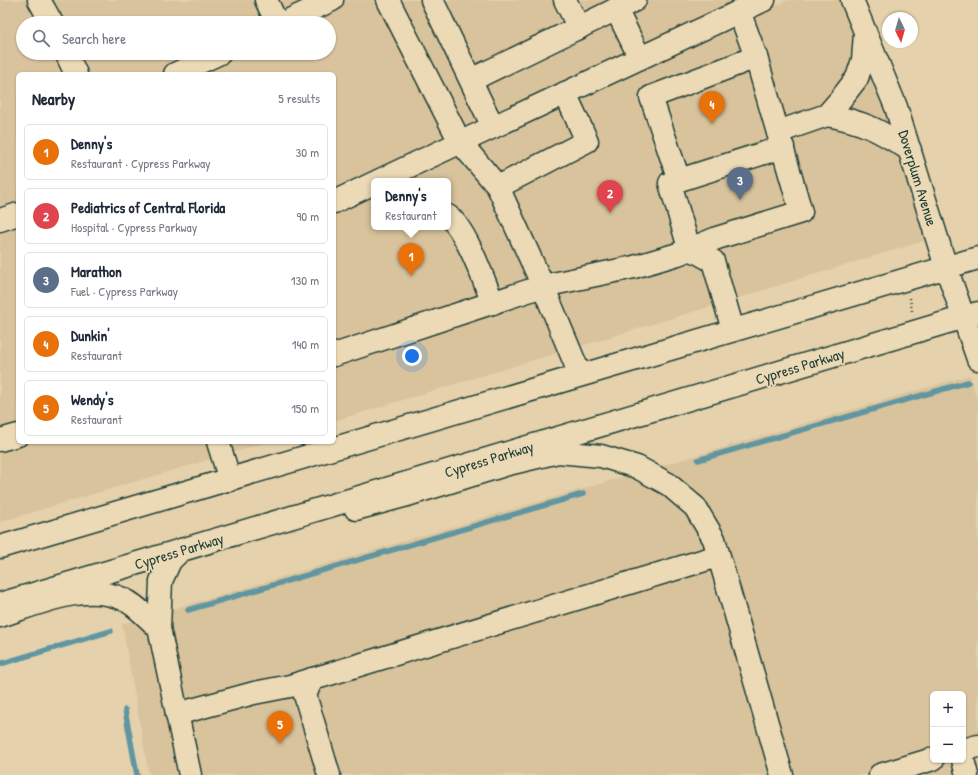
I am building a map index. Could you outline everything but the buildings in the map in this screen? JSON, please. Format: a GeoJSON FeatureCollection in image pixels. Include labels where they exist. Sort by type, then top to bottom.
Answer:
{"type":"FeatureCollection","features":[{"type":"Feature","properties":{"kind":"main road"},"geometry":{"type":"LineString","coordinates":[[39,0],[48,16]]}},
{"type":"Feature","properties":{"kind":"main road"},"geometry":{"type":"LineString","coordinates":[[266,0],[274,16]]}},
{"type":"Feature","properties":{"kind":"main road"},"geometry":{"type":"LineString","coordinates":[[292,16],[303,6],[332,0]]}},
{"type":"Feature","properties":{"kind":"main road"},"geometry":{"type":"LineString","coordinates":[[388,0],[460,142],[498,187],[543,286],[580,375]]}},
{"type":"Feature","properties":{"kind":"main road"},"geometry":{"type":"LineString","coordinates":[[432,0],[493,127]]}},
{"type":"Feature","properties":{"kind":"main road"},"geometry":{"type":"LineString","coordinates":[[565,0],[579,28]]}},
{"type":"Feature","properties":{"kind":"main road","name":"Doverplum Avenue"},"geometry":{"type":"LineString","coordinates":[[852,0],[896,107],[946,267],[971,315],[978,359]]}},
{"type":"Feature","properties":{"kind":"main road"},"geometry":{"type":"LineString","coordinates":[[471,80],[626,5],[640,58]]}},
{"type":"Feature","properties":{"kind":"main road"},"geometry":{"type":"LineString","coordinates":[[336,354],[543,286],[634,267],[678,254],[689,248],[801,212],[756,57],[750,5],[460,142],[404,176],[394,178]]}},
{"type":"Feature","properties":{"kind":"main road"},"geometry":{"type":"LineString","coordinates":[[733,330],[712,260],[689,248],[670,183],[780,140],[827,114],[857,78],[863,60],[865,31]]}},
{"type":"Feature","properties":{"kind":"main road"},"geometry":{"type":"LineString","coordinates":[[679,180],[651,97],[756,57]]}},
{"type":"Feature","properties":{"kind":"main road"},"geometry":{"type":"LineString","coordinates":[[69,60],[75,72]]}},
{"type":"Feature","properties":{"kind":"main road"},"geometry":{"type":"LineString","coordinates":[[179,72],[205,60]]}},
{"type":"Feature","properties":{"kind":"main road"},"geometry":{"type":"LineString","coordinates":[[498,187],[587,141],[565,93]]}},
{"type":"Feature","properties":{"kind":"main road"},"geometry":{"type":"LineString","coordinates":[[827,114],[853,120],[878,130],[910,150]]}},
{"type":"Feature","properties":{"kind":"main road"},"geometry":{"type":"LineString","coordinates":[[336,201],[371,184]]}},
{"type":"Feature","properties":{"kind":"main road"},"geometry":{"type":"LineString","coordinates":[[0,220],[16,215]]}},
{"type":"Feature","properties":{"kind":"main road"},"geometry":{"type":"LineString","coordinates":[[451,219],[465,238],[493,303]]}},
{"type":"Feature","properties":{"kind":"main road"},"geometry":{"type":"LineString","coordinates":[[0,547],[978,258]]}},
{"type":"Feature","properties":{"kind":"main road","name":"Cypress Parkway"},"geometry":{"type":"LineString","coordinates":[[0,604],[971,315]]}},
{"type":"Feature","properties":{"kind":"main road"},"geometry":{"type":"LineString","coordinates":[[0,440],[16,436]]}},
{"type":"Feature","properties":{"kind":"main road"},"geometry":{"type":"LineString","coordinates":[[219,444],[230,480]]}},
{"type":"Feature","properties":{"kind":"main road"},"geometry":{"type":"LineString","coordinates":[[313,511],[344,512],[404,496],[508,464],[558,452],[600,456],[638,467],[668,484],[695,507],[714,539],[782,775]]}},
{"type":"Feature","properties":{"kind":"main road"},"geometry":{"type":"LineString","coordinates":[[181,550],[170,561],[161,581],[159,628],[190,775]]}},
{"type":"Feature","properties":{"kind":"main road"},"geometry":{"type":"LineString","coordinates":[[178,714],[254,693],[290,686],[312,678],[567,603],[718,556]]}},
{"type":"Feature","properties":{"kind":"main road"},"geometry":{"type":"LineString","coordinates":[[0,616],[66,596],[99,592],[124,600],[159,628]]}},
{"type":"Feature","properties":{"kind":"main road"},"geometry":{"type":"LineString","coordinates":[[312,678],[305,695],[330,775]]}},
{"type":"Feature","properties":{"kind":"main road"},"geometry":{"type":"LineString","coordinates":[[966,749],[978,746]]}},
{"type":"Feature","properties":{"kind":"main road"},"geometry":{"type":"LineString","coordinates":[[880,775],[930,760]]}},
{"type":"Feature","properties":{"kind":"main road"},"geometry":{"type":"LineString","coordinates":[[964,763],[967,775]]}},
{"type":"Feature","properties":{"kind":"path"},"geometry":{"type":"LineString","coordinates":[[909,294],[912,311]]}},
{"type":"Feature","properties":{"kind":"shaded area"},"geometry":{"type":"Polygon","coordinates":[[[0,0],[27,0],[37,16],[16,16],[16,60],[59,60],[65,72],[16,72],[16,444],[209,444],[214,458],[0,522],[0,0]]]}},
{"type":"Feature","properties":{"kind":"shaded area"},"geometry":{"type":"Polygon","coordinates":[[[50,0],[379,0],[447,137],[336,189],[336,72],[86,72],[80,60],[336,60],[336,16],[59,16],[50,0]]]}},
{"type":"Feature","properties":{"kind":"shaded area"},"geometry":{"type":"Polygon","coordinates":[[[398,0],[739,0],[464,129],[398,0]]]}},
{"type":"Feature","properties":{"kind":"shaded area"},"geometry":{"type":"Polygon","coordinates":[[[788,0],[842,0],[888,111],[927,240],[578,347],[476,146],[788,0]]]}},
{"type":"Feature","properties":{"kind":"shaded area"},"geometry":{"type":"Polygon","coordinates":[[[458,155],[491,193],[560,352],[336,420],[336,212],[371,195],[371,230],[451,230],[451,178],[408,178],[458,155]]]}},
{"type":"Feature","properties":{"kind":"shaded area"},"geometry":{"type":"Polygon","coordinates":[[[970,375],[978,403],[978,775],[149,775],[122,624],[970,375]]]}},
{"type":"Feature","properties":{"kind":"shaded area"},"geometry":{"type":"Polygon","coordinates":[[[229,444],[260,444],[231,453],[229,444]]]}},
{"type":"Feature","properties":{"kind":"waterway"},"geometry":{"type":"LineString","coordinates":[[698,460],[968,382]]}},
{"type":"Feature","properties":{"kind":"waterway"},"geometry":{"type":"LineString","coordinates":[[188,610],[583,494]]}},
{"type":"Feature","properties":{"kind":"waterway"},"geometry":{"type":"LineString","coordinates":[[0,664],[111,631]]}},
{"type":"Feature","properties":{"kind":"waterway"},"geometry":{"type":"LineString","coordinates":[[125,710],[137,775]]}},
{"type":"Feature","properties":{"kind":"place","name":"Dunkin'"},"geometry":{"type":"Point","coordinates":[712,124]}},
{"type":"Feature","properties":{"kind":"place","name":"Marathon"},"geometry":{"type":"Point","coordinates":[740,200]}},
{"type":"Feature","properties":{"kind":"place","name":"Pediatrics of Central Florida"},"geometry":{"type":"Point","coordinates":[610,213]}},
{"type":"Feature","properties":{"kind":"place","name":"Denny's"},"geometry":{"type":"Point","coordinates":[411,276]}},
{"type":"Feature","properties":{"kind":"place","name":"Wendy's"},"geometry":{"type":"Point","coordinates":[280,744]}}]}
